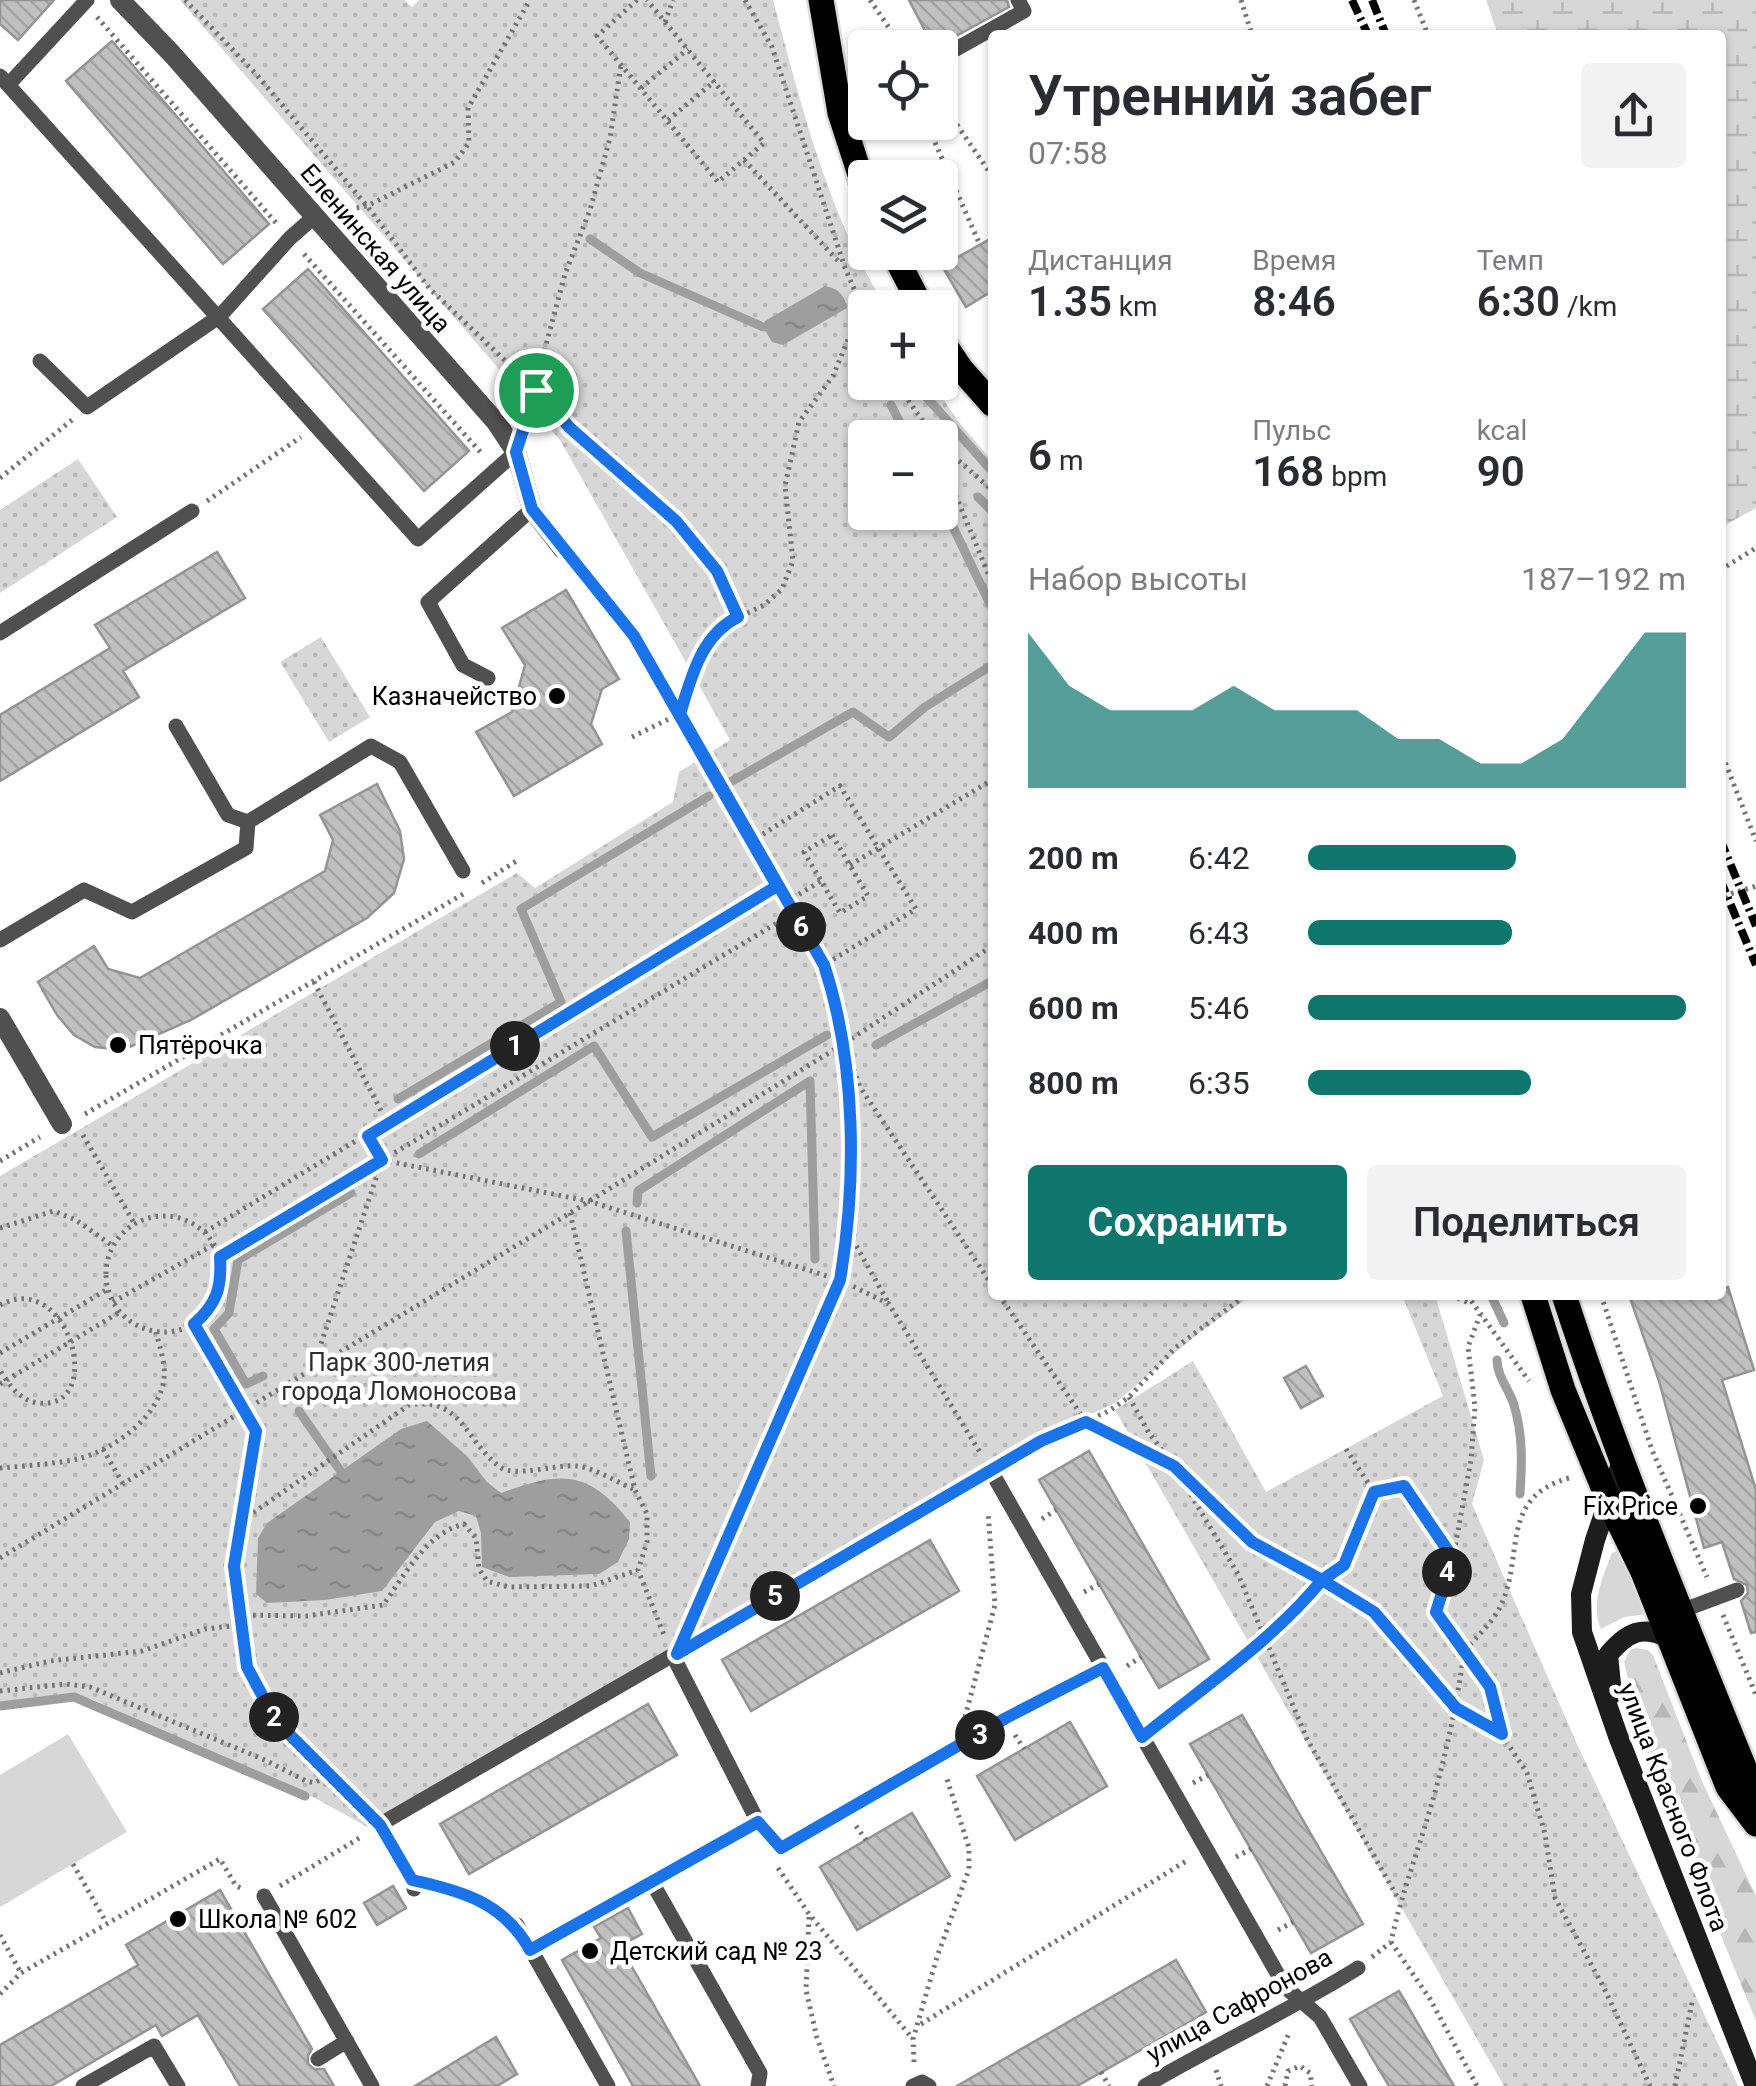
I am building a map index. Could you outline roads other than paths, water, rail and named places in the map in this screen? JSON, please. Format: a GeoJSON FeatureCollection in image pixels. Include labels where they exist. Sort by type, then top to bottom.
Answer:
{"type":"FeatureCollection","features":[{"type":"Feature","properties":{"kind":"main road"},"geometry":{"type":"LineString","coordinates":[[821,0],[840,114],[855,160]]}},
{"type":"Feature","properties":{"kind":"main road"},"geometry":{"type":"LineString","coordinates":[[958,365],[988,399]]}},
{"type":"Feature","properties":{"kind":"main road"},"geometry":{"type":"LineString","coordinates":[[1535,1300],[1563,1390],[1613,1512],[1643,1572],[1728,1787],[1756,1824]]}},
{"type":"Feature","properties":{"kind":"main road"},"geometry":{"type":"LineString","coordinates":[[1566,1300],[1652,1542],[1752,1787],[1756,1815]]}},
{"type":"Feature","properties":{"kind":"main road"},"geometry":{"type":"LineString","coordinates":[[1595,1540],[1613,1512],[1622,1461]]}},
{"type":"Feature","properties":{"kind":"main road","name":"улица Красного Флота"},"geometry":{"type":"LineString","coordinates":[[1595,1470],[1595,1540],[1582,1594],[1580,1622],[1618,1736],[1755,2086]]}},
{"type":"Feature","properties":{"kind":"main road"},"geometry":{"type":"LineString","coordinates":[[1613,1512],[1636,1524],[1652,1542]]}},
{"type":"Feature","properties":{"kind":"main road"},"geometry":{"type":"LineString","coordinates":[[1618,1736],[1608,1655],[1623,1637],[1633,1632],[1658,1632],[1670,1639]]}},
{"type":"Feature","properties":{"kind":"street","name":"Еленинская улица"},"geometry":{"type":"LineString","coordinates":[[120,0],[496,422],[516,452],[532,509],[563,549]]}},
{"type":"Feature","properties":{"kind":"street"},"geometry":{"type":"LineString","coordinates":[[0,1018],[62,1124]]}},
{"type":"Feature","properties":{"kind":"lane"},"geometry":{"type":"LineString","coordinates":[[87,0],[5,80],[418,539],[516,452]]}},
{"type":"Feature","properties":{"kind":"lane"},"geometry":{"type":"LineString","coordinates":[[990,30],[1024,11],[1018,0]]}},
{"type":"Feature","properties":{"kind":"lane"},"geometry":{"type":"LineString","coordinates":[[958,48],[988,31]]}},
{"type":"Feature","properties":{"kind":"lane"},"geometry":{"type":"LineString","coordinates":[[40,361],[87,407],[220,316],[315,216]]}},
{"type":"Feature","properties":{"kind":"lane"},"geometry":{"type":"LineString","coordinates":[[488,678],[463,666],[428,602],[532,509]]}},
{"type":"Feature","properties":{"kind":"lane"},"geometry":{"type":"LineString","coordinates":[[0,632],[192,511]]}},
{"type":"Feature","properties":{"kind":"lane"},"geometry":{"type":"LineString","coordinates":[[176,726],[228,815],[248,822]]}},
{"type":"Feature","properties":{"kind":"lane"},"geometry":{"type":"LineString","coordinates":[[248,822],[371,746],[400,762],[463,871]]}},
{"type":"Feature","properties":{"kind":"lane"},"geometry":{"type":"LineString","coordinates":[[0,940],[84,890],[132,912],[246,848],[248,822]]}},
{"type":"Feature","properties":{"kind":"lane"},"geometry":{"type":"LineString","coordinates":[[414,1884],[380,1825],[991,1471],[1285,1987],[1320,2017],[1360,2086]]}},
{"type":"Feature","properties":{"kind":"lane"},"geometry":{"type":"LineString","coordinates":[[1681,1611],[1737,1590]]}},
{"type":"Feature","properties":{"kind":"lane"},"geometry":{"type":"LineString","coordinates":[[675,1655],[758,1822],[781,1848],[1006,1718],[1103,1668]]}},
{"type":"Feature","properties":{"kind":"lane"},"geometry":{"type":"LineString","coordinates":[[530,1950],[758,1822]]}},
{"type":"Feature","properties":{"kind":"lane"},"geometry":{"type":"LineString","coordinates":[[652,1884],[760,2073],[758,2086]]}},
{"type":"Feature","properties":{"kind":"lane"},"geometry":{"type":"LineString","coordinates":[[264,1896],[372,2086]]}},
{"type":"Feature","properties":{"kind":"lane"},"geometry":{"type":"LineString","coordinates":[[516,1926],[608,2086]]}},
{"type":"Feature","properties":{"kind":"lane","name":"улица Сафронова"},"geometry":{"type":"LineString","coordinates":[[1145,2086],[1302,2003],[1358,1968]]}},
{"type":"Feature","properties":{"kind":"lane"},"geometry":{"type":"LineString","coordinates":[[318,2060],[347,2040]]}},
{"type":"Feature","properties":{"kind":"lane"},"geometry":{"type":"LineString","coordinates":[[84,2086],[154,2046],[178,2086]]}},
{"type":"Feature","properties":{"kind":"lane"},"geometry":{"type":"LineString","coordinates":[[915,2085],[922,2082],[929,2086]]}},
{"type":"Feature","properties":{"kind":"water"},"geometry":{"type":"Polygon","coordinates":[[[825,286],[840,293],[847,308],[783,345],[772,342],[763,327],[765,321],[825,286]]]}},
{"type":"Feature","properties":{"kind":"water"},"geometry":{"type":"Polygon","coordinates":[[[427,1421],[501,1493],[557,1479],[572,1479],[601,1492],[630,1522],[629,1539],[618,1562],[599,1574],[509,1577],[482,1567],[476,1516],[459,1511],[435,1522],[382,1591],[325,1600],[267,1603],[256,1594],[258,1538],[267,1523],[401,1429],[427,1421]]]}},
{"type":"Feature","properties":{"kind":"waterway"},"geometry":{"type":"LineString","coordinates":[[590,239],[640,273],[763,327]]}},
{"type":"Feature","properties":{"kind":"waterway"},"geometry":{"type":"LineString","coordinates":[[929,400],[988,466]]}},
{"type":"Feature","properties":{"kind":"waterway"},"geometry":{"type":"LineString","coordinates":[[891,405],[899,420]]}},
{"type":"Feature","properties":{"kind":"waterway"},"geometry":{"type":"LineString","coordinates":[[978,497],[988,507]]}},
{"type":"Feature","properties":{"kind":"waterway"},"geometry":{"type":"LineString","coordinates":[[954,530],[988,600]]}},
{"type":"Feature","properties":{"kind":"waterway"},"geometry":{"type":"LineString","coordinates":[[727,784],[853,712],[889,737],[925,707],[988,668]]}},
{"type":"Feature","properties":{"kind":"waterway"},"geometry":{"type":"LineString","coordinates":[[398,1099],[561,1002],[521,909],[709,796]]}},
{"type":"Feature","properties":{"kind":"waterway"},"geometry":{"type":"LineString","coordinates":[[876,1045],[988,983]]}},
{"type":"Feature","properties":{"kind":"waterway"},"geometry":{"type":"LineString","coordinates":[[419,1154],[594,1046],[652,1137],[827,1035]]}},
{"type":"Feature","properties":{"kind":"waterway"},"geometry":{"type":"LineString","coordinates":[[810,1081],[815,1259]]}},
{"type":"Feature","properties":{"kind":"waterway"},"geometry":{"type":"LineString","coordinates":[[637,1203],[638,1191],[810,1081]]}},
{"type":"Feature","properties":{"kind":"waterway"},"geometry":{"type":"LineString","coordinates":[[263,1376],[246,1384],[214,1329],[229,1313],[238,1260],[351,1193]]}},
{"type":"Feature","properties":{"kind":"waterway"},"geometry":{"type":"LineString","coordinates":[[626,1231],[651,1476]]}},
{"type":"Feature","properties":{"kind":"waterway"},"geometry":{"type":"LineString","coordinates":[[1493,1300],[1504,1323]]}},
{"type":"Feature","properties":{"kind":"waterway"},"geometry":{"type":"LineString","coordinates":[[1497,1360],[1519,1427],[1520,1494]]}},
{"type":"Feature","properties":{"kind":"waterway"},"geometry":{"type":"LineString","coordinates":[[299,1411],[342,1473]]}},
{"type":"Feature","properties":{"kind":"waterway"},"geometry":{"type":"LineString","coordinates":[[0,1706],[74,1697],[305,1796]]}},
{"type":"Feature","properties":{"kind":"railway"},"geometry":{"type":"LineString","coordinates":[[1352,0],[1366,30]]}},
{"type":"Feature","properties":{"kind":"railway"},"geometry":{"type":"LineString","coordinates":[[1372,0],[1384,30]]}},
{"type":"Feature","properties":{"kind":"railway"},"geometry":{"type":"LineString","coordinates":[[1726,854],[1756,926]]}},
{"type":"Feature","properties":{"kind":"railway"},"geometry":{"type":"LineString","coordinates":[[1726,893],[1756,965]]}},
{"type":"Feature","properties":{"kind":"place","name":"Казначейство"},"geometry":{"type":"Point","coordinates":[557,696]}},
{"type":"Feature","properties":{"kind":"place","name":"Пятёрочка"},"geometry":{"type":"Point","coordinates":[118,1045]}},
{"type":"Feature","properties":{"kind":"place","name":"Fix Price"},"geometry":{"type":"Point","coordinates":[1698,1506]}},
{"type":"Feature","properties":{"kind":"place","name":"Школа № 602"},"geometry":{"type":"Point","coordinates":[178,1919]}},
{"type":"Feature","properties":{"kind":"place","name":"Детский сад № 23"},"geometry":{"type":"Point","coordinates":[590,1951]}},
{"type":"Feature","properties":{"kind":"park label","name":"Парк 300-летия города Ломоносова"},"geometry":{"type":"Point","coordinates":[399,1376]}}]}
